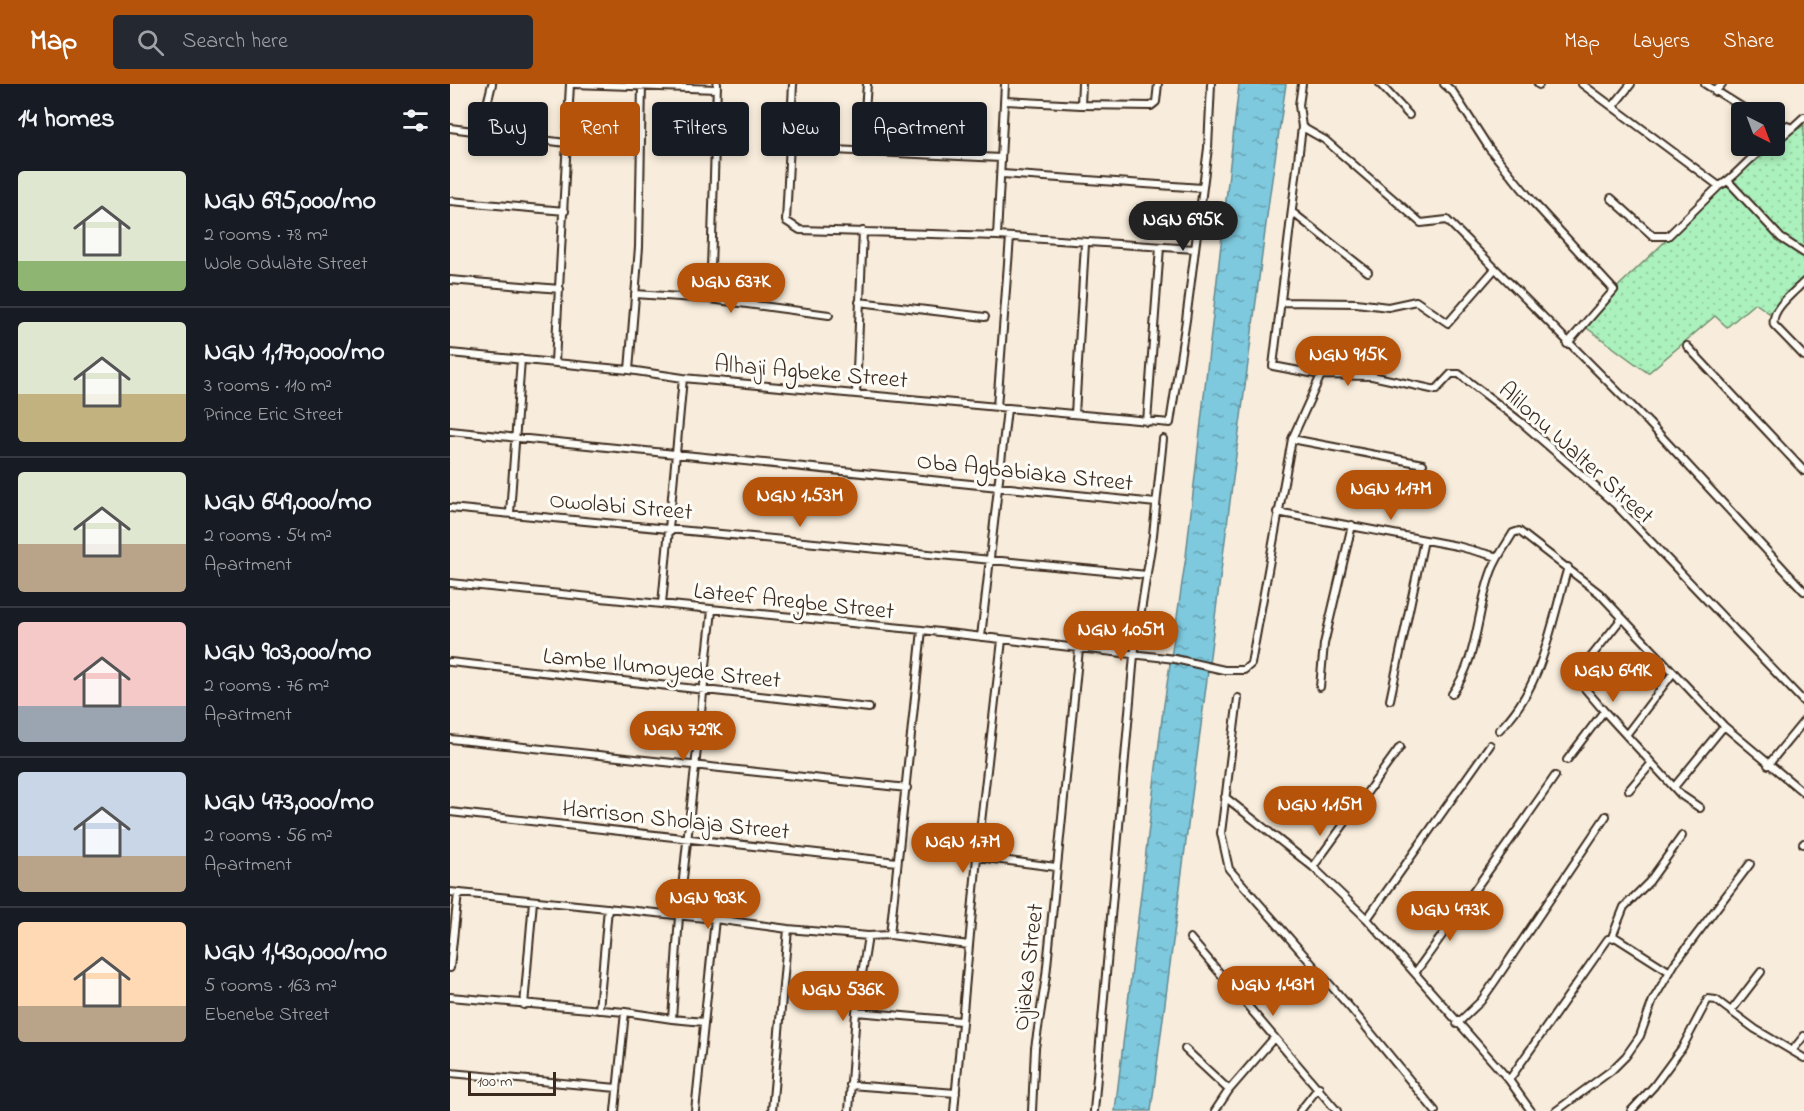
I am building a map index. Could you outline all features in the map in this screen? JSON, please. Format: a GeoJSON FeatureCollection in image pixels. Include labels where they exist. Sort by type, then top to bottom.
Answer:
{"type":"FeatureCollection","features":[{"type":"Feature","properties":{"kind":"street"},"geometry":{"type":"LineString","coordinates":[[488,102],[492,84]]}},
{"type":"Feature","properties":{"kind":"street"},"geometry":{"type":"LineString","coordinates":[[570,102],[572,84],[717,86],[710,299]]}},
{"type":"Feature","properties":{"kind":"street"},"geometry":{"type":"LineString","coordinates":[[793,102],[794,84]]}},
{"type":"Feature","properties":{"kind":"street"},"geometry":{"type":"LineString","coordinates":[[866,102],[867,84]]}},
{"type":"Feature","properties":{"kind":"street"},"geometry":{"type":"LineString","coordinates":[[997,236],[1005,84]]}},
{"type":"Feature","properties":{"kind":"street"},"geometry":{"type":"LineString","coordinates":[[1081,105],[1082,84]]}},
{"type":"Feature","properties":{"kind":"street"},"geometry":{"type":"LineString","coordinates":[[1005,101],[1151,106],[1156,102],[1158,84]]}},
{"type":"Feature","properties":{"kind":"street"},"geometry":{"type":"LineString","coordinates":[[791,156],[786,221],[800,230],[997,236],[1085,244],[1195,249],[1208,148],[1211,84]]}},
{"type":"Feature","properties":{"kind":"street"},"geometry":{"type":"LineString","coordinates":[[1302,84],[1299,105],[1302,127],[1281,302],[1356,303],[1388,308],[1416,301],[1448,323],[1494,270]]}},
{"type":"Feature","properties":{"kind":"street"},"geometry":{"type":"LineString","coordinates":[[1380,84],[1409,116]]}},
{"type":"Feature","properties":{"kind":"street"},"geometry":{"type":"LineString","coordinates":[[1444,84],[1453,92],[1488,148],[1534,203],[1614,290],[1567,344]]}},
{"type":"Feature","properties":{"kind":"street"},"geometry":{"type":"LineString","coordinates":[[1582,84],[1614,105],[1719,186]]}},
{"type":"Feature","properties":{"kind":"street"},"geometry":{"type":"LineString","coordinates":[[1614,105],[1631,84]]}},
{"type":"Feature","properties":{"kind":"street"},"geometry":{"type":"LineString","coordinates":[[1705,84],[1732,102]]}},
{"type":"Feature","properties":{"kind":"street"},"geometry":{"type":"LineString","coordinates":[[1715,92],[1722,84]]}},
{"type":"Feature","properties":{"kind":"street"},"geometry":{"type":"LineString","coordinates":[[628,369],[642,177],[642,86]]}},
{"type":"Feature","properties":{"kind":"street"},"geometry":{"type":"LineString","coordinates":[[1785,133],[1804,117]]}},
{"type":"Feature","properties":{"kind":"street"},"geometry":{"type":"LineString","coordinates":[[1785,125],[1792,128]]}},
{"type":"Feature","properties":{"kind":"street"},"geometry":{"type":"LineString","coordinates":[[1302,127],[1325,140],[1421,223],[1447,220],[1567,344],[1648,423],[1804,591]]}},
{"type":"Feature","properties":{"kind":"street"},"geometry":{"type":"LineString","coordinates":[[450,128],[468,130]]}},
{"type":"Feature","properties":{"kind":"street"},"geometry":{"type":"LineString","coordinates":[[555,362],[565,211],[566,156]]}},
{"type":"Feature","properties":{"kind":"street"},"geometry":{"type":"LineString","coordinates":[[966,156],[1001,158]]}},
{"type":"Feature","properties":{"kind":"street"},"geometry":{"type":"LineString","coordinates":[[1611,198],[1653,237],[1668,236],[1752,156]]}},
{"type":"Feature","properties":{"kind":"street"},"geometry":{"type":"LineString","coordinates":[[1002,174],[1202,188]]}},
{"type":"Feature","properties":{"kind":"street"},"geometry":{"type":"LineString","coordinates":[[1728,181],[1781,238],[1804,253]]}},
{"type":"Feature","properties":{"kind":"street"},"geometry":{"type":"LineString","coordinates":[[450,201],[565,211]]}},
{"type":"Feature","properties":{"kind":"street"},"geometry":{"type":"LineString","coordinates":[[1292,212],[1368,272]]}},
{"type":"Feature","properties":{"kind":"street"},"geometry":{"type":"LineString","coordinates":[[856,393],[863,231]]}},
{"type":"Feature","properties":{"kind":"street"},"geometry":{"type":"LineString","coordinates":[[997,407],[1010,237]]}},
{"type":"Feature","properties":{"kind":"street"},"geometry":{"type":"LineString","coordinates":[[1075,414],[1085,244]]}},
{"type":"Feature","properties":{"kind":"street"},"geometry":{"type":"LineString","coordinates":[[1147,422],[1160,247]]}},
{"type":"Feature","properties":{"kind":"street","name":"Alhaji Agbeke Street"},"geometry":{"type":"LineString","coordinates":[[450,353],[628,369],[683,378],[1170,423],[1195,249]]}},
{"type":"Feature","properties":{"kind":"street"},"geometry":{"type":"LineString","coordinates":[[450,280],[560,289]]}},
{"type":"Feature","properties":{"kind":"street"},"geometry":{"type":"LineString","coordinates":[[1804,282],[1776,313],[1773,321],[1774,325],[1804,356]]}},
{"type":"Feature","properties":{"kind":"street"},"geometry":{"type":"LineString","coordinates":[[635,294],[710,299],[829,315]]}},
{"type":"Feature","properties":{"kind":"street"},"geometry":{"type":"LineString","coordinates":[[859,302],[985,317]]}},
{"type":"Feature","properties":{"kind":"street","name":"Alilonu Walter Street"},"geometry":{"type":"LineString","coordinates":[[1281,302],[1273,366],[1321,375],[1372,376],[1436,390],[1451,374],[1459,374],[1521,422],[1615,504],[1804,702]]}},
{"type":"Feature","properties":{"kind":"street"},"geometry":{"type":"LineString","coordinates":[[1687,346],[1804,471]]}},
{"type":"Feature","properties":{"kind":"street"},"geometry":{"type":"LineString","coordinates":[[510,513],[521,359]]}},
{"type":"Feature","properties":{"kind":"street"},"geometry":{"type":"LineString","coordinates":[[1321,375],[1292,439],[1277,512],[1352,525],[1498,558]]}},
{"type":"Feature","properties":{"kind":"street"},"geometry":{"type":"LineString","coordinates":[[662,604],[683,378]]}},
{"type":"Feature","properties":{"kind":"street"},"geometry":{"type":"LineString","coordinates":[[981,637],[1007,409]]}},
{"type":"Feature","properties":{"kind":"street","name":"Oba Agbabiaka Street"},"geometry":{"type":"LineString","coordinates":[[450,431],[1156,502]]}},
{"type":"Feature","properties":{"kind":"street"},"geometry":{"type":"LineString","coordinates":[[1094,1111],[1108,930],[1114,888],[1134,655],[1147,574],[1163,439]]}},
{"type":"Feature","properties":{"kind":"street"},"geometry":{"type":"LineString","coordinates":[[1292,439],[1423,464]]}},
{"type":"Feature","properties":{"kind":"street","name":"Owolabi Street"},"geometry":{"type":"LineString","coordinates":[[450,508],[1147,574]]}},
{"type":"Feature","properties":{"kind":"street","name":"Lateef Aregbe Street"},"geometry":{"type":"LineString","coordinates":[[450,583],[922,630],[1155,657],[1224,670],[1244,670],[1251,664],[1277,512]]}},
{"type":"Feature","properties":{"kind":"street"},"geometry":{"type":"LineString","coordinates":[[1320,687],[1324,644],[1352,525]]}},
{"type":"Feature","properties":{"kind":"street"},"geometry":{"type":"LineString","coordinates":[[1452,693],[1462,681],[1475,643],[1488,585],[1498,558],[1513,533],[1519,531],[1599,593],[1724,726],[1804,793]]}},
{"type":"Feature","properties":{"kind":"street"},"geometry":{"type":"LineString","coordinates":[[1390,700],[1424,540]]}},
{"type":"Feature","properties":{"kind":"street"},"geometry":{"type":"LineString","coordinates":[[1499,730],[1515,715],[1530,691],[1568,567]]}},
{"type":"Feature","properties":{"kind":"street"},"geometry":{"type":"LineString","coordinates":[[672,1019],[679,916],[712,610]]}},
{"type":"Feature","properties":{"kind":"street"},"geometry":{"type":"LineString","coordinates":[[1622,618],[1575,677],[1651,764],[1675,786],[1681,795],[1700,808]]}},
{"type":"Feature","properties":{"kind":"street"},"geometry":{"type":"LineString","coordinates":[[890,935],[897,862],[908,788],[922,630]]}},
{"type":"Feature","properties":{"kind":"street"},"geometry":{"type":"LineString","coordinates":[[954,1111],[977,857],[1002,640]]}},
{"type":"Feature","properties":{"kind":"street","name":"Ojiaka Street"},"geometry":{"type":"LineString","coordinates":[[1032,1111],[1035,1048],[1046,976],[1079,649]]}},
{"type":"Feature","properties":{"kind":"street","name":"Lambe Ilumoyede Street"},"geometry":{"type":"LineString","coordinates":[[450,663],[869,708]]}},
{"type":"Feature","properties":{"kind":"street"},"geometry":{"type":"LineString","coordinates":[[1626,735],[1673,673]]}},
{"type":"Feature","properties":{"kind":"street"},"geometry":{"type":"LineString","coordinates":[[1238,698],[1221,833],[1229,870],[1353,1011],[1435,1111]]}},
{"type":"Feature","properties":{"kind":"street"},"geometry":{"type":"LineString","coordinates":[[1567,760],[1604,711]]}},
{"type":"Feature","properties":{"kind":"street"},"geometry":{"type":"LineString","coordinates":[[1768,765],[1804,722]]}},
{"type":"Feature","properties":{"kind":"street"},"geometry":{"type":"LineString","coordinates":[[1675,786],[1724,726]]}},
{"type":"Feature","properties":{"kind":"street"},"geometry":{"type":"LineString","coordinates":[[450,739],[908,788]]}},
{"type":"Feature","properties":{"kind":"street"},"geometry":{"type":"LineString","coordinates":[[1367,919],[1490,745]]}},
{"type":"Feature","properties":{"kind":"street"},"geometry":{"type":"LineString","coordinates":[[1313,867],[1400,747]]}},
{"type":"Feature","properties":{"kind":"street"},"geometry":{"type":"LineString","coordinates":[[1629,790],[1651,764]]}},
{"type":"Feature","properties":{"kind":"street"},"geometry":{"type":"LineString","coordinates":[[1415,973],[1441,933],[1499,859],[1556,776]]}},
{"type":"Feature","properties":{"kind":"street"},"geometry":{"type":"LineString","coordinates":[[1225,797],[1313,867],[1367,919],[1457,1024],[1509,1080],[1531,1111]]}},
{"type":"Feature","properties":{"kind":"street","name":"Harrison Sholaja Street"},"geometry":{"type":"LineString","coordinates":[[450,813],[897,862]]}},
{"type":"Feature","properties":{"kind":"street"},"geometry":{"type":"LineString","coordinates":[[1457,1024],[1490,988],[1606,816]]}},
{"type":"Feature","properties":{"kind":"street"},"geometry":{"type":"LineString","coordinates":[[1509,1080],[1612,937],[1624,907],[1649,882],[1682,836]]}},
{"type":"Feature","properties":{"kind":"street"},"geometry":{"type":"LineString","coordinates":[[977,857],[1056,867]]}},
{"type":"Feature","properties":{"kind":"street"},"geometry":{"type":"LineString","coordinates":[[1556,1111],[1576,1094],[1606,1075],[1626,1056],[1640,1036],[1653,1000],[1670,972],[1750,864]]}},
{"type":"Feature","properties":{"kind":"street"},"geometry":{"type":"LineString","coordinates":[[450,892],[715,919],[788,929],[868,936],[890,935],[969,945]]}},
{"type":"Feature","properties":{"kind":"street"},"geometry":{"type":"LineString","coordinates":[[450,968],[458,893]]}},
{"type":"Feature","properties":{"kind":"street"},"geometry":{"type":"LineString","coordinates":[[524,1005],[533,901]]}},
{"type":"Feature","properties":{"kind":"street"},"geometry":{"type":"LineString","coordinates":[[599,1010],[608,908]]}},
{"type":"Feature","properties":{"kind":"street"},"geometry":{"type":"LineString","coordinates":[[695,1111],[715,919]]}},
{"type":"Feature","properties":{"kind":"street"},"geometry":{"type":"LineString","coordinates":[[772,1111],[788,929]]}},
{"type":"Feature","properties":{"kind":"street"},"geometry":{"type":"LineString","coordinates":[[849,1111],[856,1012],[868,936]]}},
{"type":"Feature","properties":{"kind":"street"},"geometry":{"type":"LineString","coordinates":[[1612,937],[1670,972]]}},
{"type":"Feature","properties":{"kind":"street"},"geometry":{"type":"LineString","coordinates":[[1190,938],[1274,1038],[1319,1087],[1337,1111]]}},
{"type":"Feature","properties":{"kind":"street"},"geometry":{"type":"LineString","coordinates":[[1731,1011],[1761,972]]}},
{"type":"Feature","properties":{"kind":"street"},"geometry":{"type":"LineString","coordinates":[[450,997],[625,1012],[704,1022]]}},
{"type":"Feature","properties":{"kind":"street"},"geometry":{"type":"LineString","coordinates":[[1642,1111],[1632,1109],[1682,1048],[1708,999],[1713,998],[1804,1058]]}},
{"type":"Feature","properties":{"kind":"street"},"geometry":{"type":"LineString","coordinates":[[615,1111],[625,1012]]}},
{"type":"Feature","properties":{"kind":"street"},"geometry":{"type":"LineString","coordinates":[[856,1012],[961,1022]]}},
{"type":"Feature","properties":{"kind":"street"},"geometry":{"type":"LineString","coordinates":[[1792,1051],[1804,1036]]}},
{"type":"Feature","properties":{"kind":"street"},"geometry":{"type":"LineString","coordinates":[[1215,1111],[1229,1090],[1274,1038]]}},
{"type":"Feature","properties":{"kind":"street"},"geometry":{"type":"LineString","coordinates":[[1185,1049],[1229,1090]]}},
{"type":"Feature","properties":{"kind":"street"},"geometry":{"type":"LineString","coordinates":[[450,1073],[617,1088]]}},
{"type":"Feature","properties":{"kind":"street"},"geometry":{"type":"LineString","coordinates":[[850,1086],[956,1093]]}},
{"type":"Feature","properties":{"kind":"street"},"geometry":{"type":"LineString","coordinates":[[1300,1111],[1319,1087]]}},
{"type":"Feature","properties":{"kind":"green space"},"geometry":{"type":"Polygon","coordinates":[[[1804,125],[1804,276],[1769,313],[1755,303],[1727,327],[1715,316],[1648,373],[1580,323],[1756,156],[1785,156],[1785,137],[1804,125]]]}},
{"type":"Feature","properties":{"kind":"water"},"geometry":{"type":"Polygon","coordinates":[[[1239,84],[1286,84],[1151,1111],[1115,1111],[1162,718],[1186,556],[1239,84]]]}}]}
